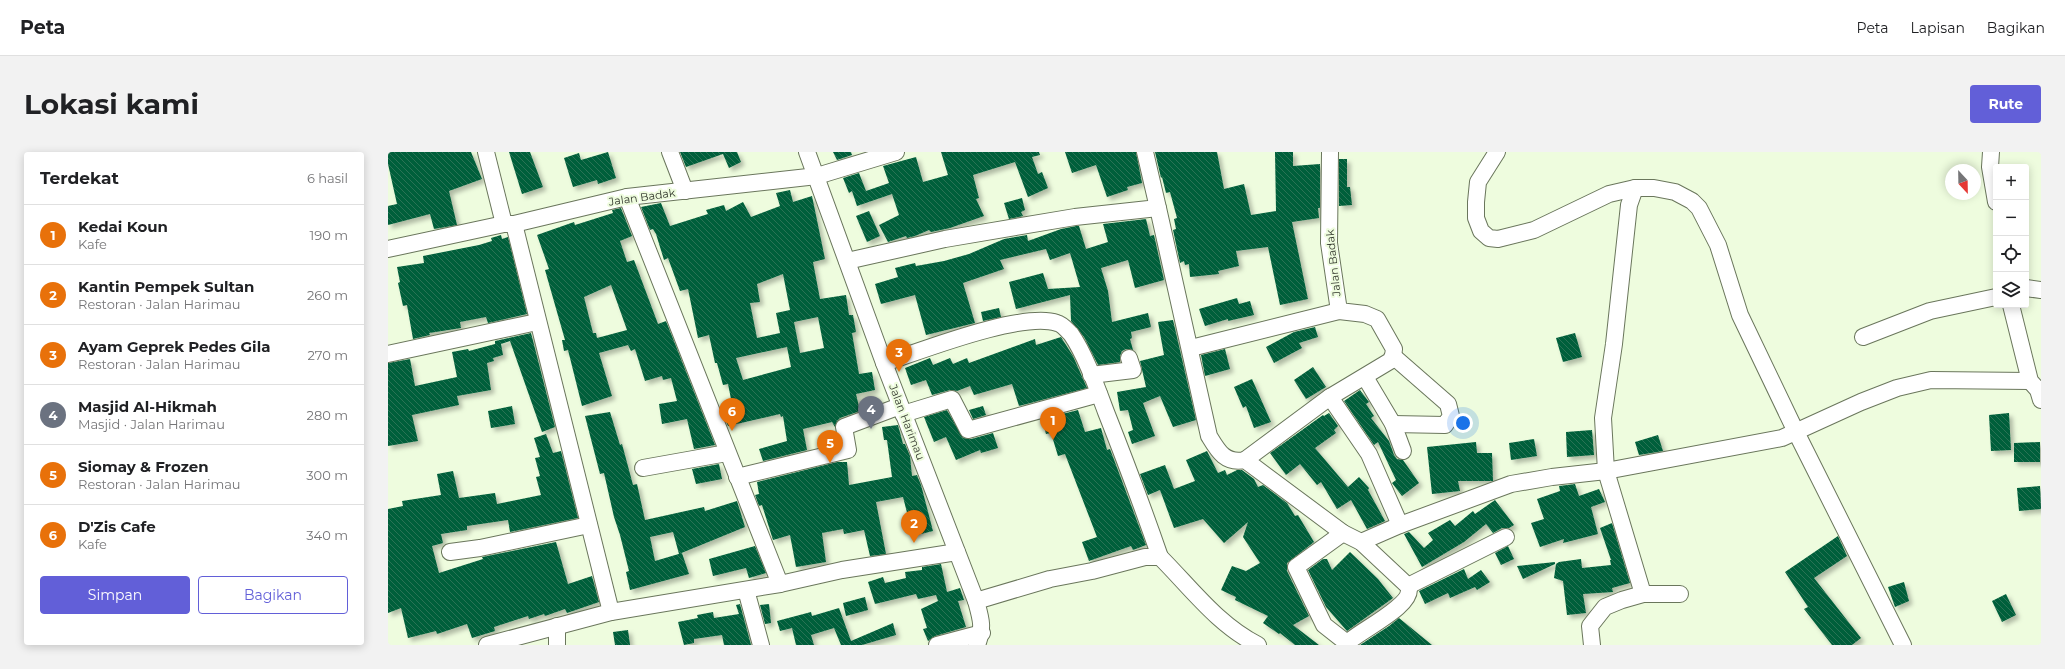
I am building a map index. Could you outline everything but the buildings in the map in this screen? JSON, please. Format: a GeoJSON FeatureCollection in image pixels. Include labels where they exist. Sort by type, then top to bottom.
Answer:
{"type":"FeatureCollection","features":[{"type":"Feature","properties":{"kind":"street"},"geometry":{"type":"LineString","coordinates":[[486,152],[509,224],[537,322],[611,612]]}},
{"type":"Feature","properties":{"kind":"street"},"geometry":{"type":"LineString","coordinates":[[670,152],[685,191]]}},
{"type":"Feature","properties":{"kind":"street","name":"Jalan Harimau"},"geometry":{"type":"LineString","coordinates":[[807,152],[884,363],[976,600],[981,618],[979,639]]}},
{"type":"Feature","properties":{"kind":"street","name":"Jalan Badak"},"geometry":{"type":"LineString","coordinates":[[388,249],[509,224],[627,197],[817,176],[896,152]]}},
{"type":"Feature","properties":{"kind":"street"},"geometry":{"type":"LineString","coordinates":[[1145,152],[1209,436],[1219,453],[1227,460],[1238,462],[1245,460],[1330,397],[1392,359],[1448,404],[1451,416],[1444,425],[1393,424]]}},
{"type":"Feature","properties":{"kind":"street","name":"Jalan Badak"},"geometry":{"type":"LineString","coordinates":[[1330,152],[1329,243],[1339,311],[1365,314],[1377,319],[1394,349],[1392,359]]}},
{"type":"Feature","properties":{"kind":"street"},"geometry":{"type":"LineString","coordinates":[[1498,152],[1478,182],[1476,218],[1481,230],[1489,238],[1498,239],[1534,230],[1609,194],[1635,188],[1654,188],[1675,192],[1692,201],[1699,208],[1718,245],[1740,315],[1796,432],[1903,645]]}},
{"type":"Feature","properties":{"kind":"street"},"geometry":{"type":"LineString","coordinates":[[1991,152],[1990,167],[1996,200]]}},
{"type":"Feature","properties":{"kind":"street"},"geometry":{"type":"LineString","coordinates":[[1635,188],[1629,205],[1614,344],[1603,418],[1606,471],[1643,594]]}},
{"type":"Feature","properties":{"kind":"street"},"geometry":{"type":"LineString","coordinates":[[627,197],[780,584]]}},
{"type":"Feature","properties":{"kind":"street"},"geometry":{"type":"LineString","coordinates":[[847,261],[945,239],[1075,217],[1158,208]]}},
{"type":"Feature","properties":{"kind":"street"},"geometry":{"type":"LineString","coordinates":[[2029,288],[2041,290]]}},
{"type":"Feature","properties":{"kind":"street"},"geometry":{"type":"LineString","coordinates":[[1863,337],[1930,311],[1993,298]]}},
{"type":"Feature","properties":{"kind":"street"},"geometry":{"type":"LineString","coordinates":[[1361,542],[1400,525],[1511,484],[1552,477],[1606,471],[1782,438],[1861,402],[1897,388],[1931,380],[2037,390],[2012,308]]}},
{"type":"Feature","properties":{"kind":"street"},"geometry":{"type":"LineString","coordinates":[[1190,348],[1339,311]]}},
{"type":"Feature","properties":{"kind":"street"},"geometry":{"type":"LineString","coordinates":[[388,354],[537,322]]}},
{"type":"Feature","properties":{"kind":"street"},"geometry":{"type":"LineString","coordinates":[[884,363],[995,327],[1020,322],[1056,322],[1071,335],[1092,375],[1160,557],[1200,601],[1242,637],[1258,645]]}},
{"type":"Feature","properties":{"kind":"street"},"geometry":{"type":"LineString","coordinates":[[1092,375],[1133,370],[1129,358]]}},
{"type":"Feature","properties":{"kind":"street"},"geometry":{"type":"LineString","coordinates":[[1366,376],[1393,424],[1403,451]]}},
{"type":"Feature","properties":{"kind":"street"},"geometry":{"type":"LineString","coordinates":[[737,477],[848,450],[844,427],[902,410],[952,399],[968,430],[1099,394]]}},
{"type":"Feature","properties":{"kind":"street"},"geometry":{"type":"LineString","coordinates":[[1330,397],[1369,454],[1400,525]]}},
{"type":"Feature","properties":{"kind":"street"},"geometry":{"type":"LineString","coordinates":[[643,468],[727,453]]}},
{"type":"Feature","properties":{"kind":"street"},"geometry":{"type":"LineString","coordinates":[[1245,460],[1343,533],[1361,542],[1408,586],[1409,594],[1399,606],[1346,644],[1324,625],[1296,567],[1343,533]]}},
{"type":"Feature","properties":{"kind":"street"},"geometry":{"type":"LineString","coordinates":[[450,552],[480,548],[589,524]]}},
{"type":"Feature","properties":{"kind":"street"},"geometry":{"type":"LineString","coordinates":[[1408,586],[1506,537]]}},
{"type":"Feature","properties":{"kind":"street"},"geometry":{"type":"LineString","coordinates":[[487,645],[611,612],[780,584],[842,570],[957,552]]}},
{"type":"Feature","properties":{"kind":"street"},"geometry":{"type":"LineString","coordinates":[[976,600],[1050,579],[1092,571],[1145,557],[1160,557]]}},
{"type":"Feature","properties":{"kind":"street"},"geometry":{"type":"LineString","coordinates":[[746,590],[761,645]]}},
{"type":"Feature","properties":{"kind":"street"},"geometry":{"type":"LineString","coordinates":[[1592,645],[1590,626],[1605,607],[1643,594],[1680,594]]}},
{"type":"Feature","properties":{"kind":"street"},"geometry":{"type":"LineString","coordinates":[[557,626],[557,645]]}},
{"type":"Feature","properties":{"kind":"street"},"geometry":{"type":"LineString","coordinates":[[937,645],[979,639]]}},
{"type":"Feature","properties":{"kind":"place","name":"Ayam Geprek Pedes Gila"},"geometry":{"type":"Point","coordinates":[899,372]}},
{"type":"Feature","properties":{"kind":"place","name":"Masjid Al-Hikmah"},"geometry":{"type":"Point","coordinates":[871,429]}},
{"type":"Feature","properties":{"kind":"place","name":"D'Zis Cafe"},"geometry":{"type":"Point","coordinates":[732,431]}},
{"type":"Feature","properties":{"kind":"place","name":"Kedai Koun"},"geometry":{"type":"Point","coordinates":[1053,440]}},
{"type":"Feature","properties":{"kind":"place","name":"Siomay & Frozen"},"geometry":{"type":"Point","coordinates":[830,463]}},
{"type":"Feature","properties":{"kind":"place","name":"Kantin Pempek Sultan"},"geometry":{"type":"Point","coordinates":[914,543]}}]}
